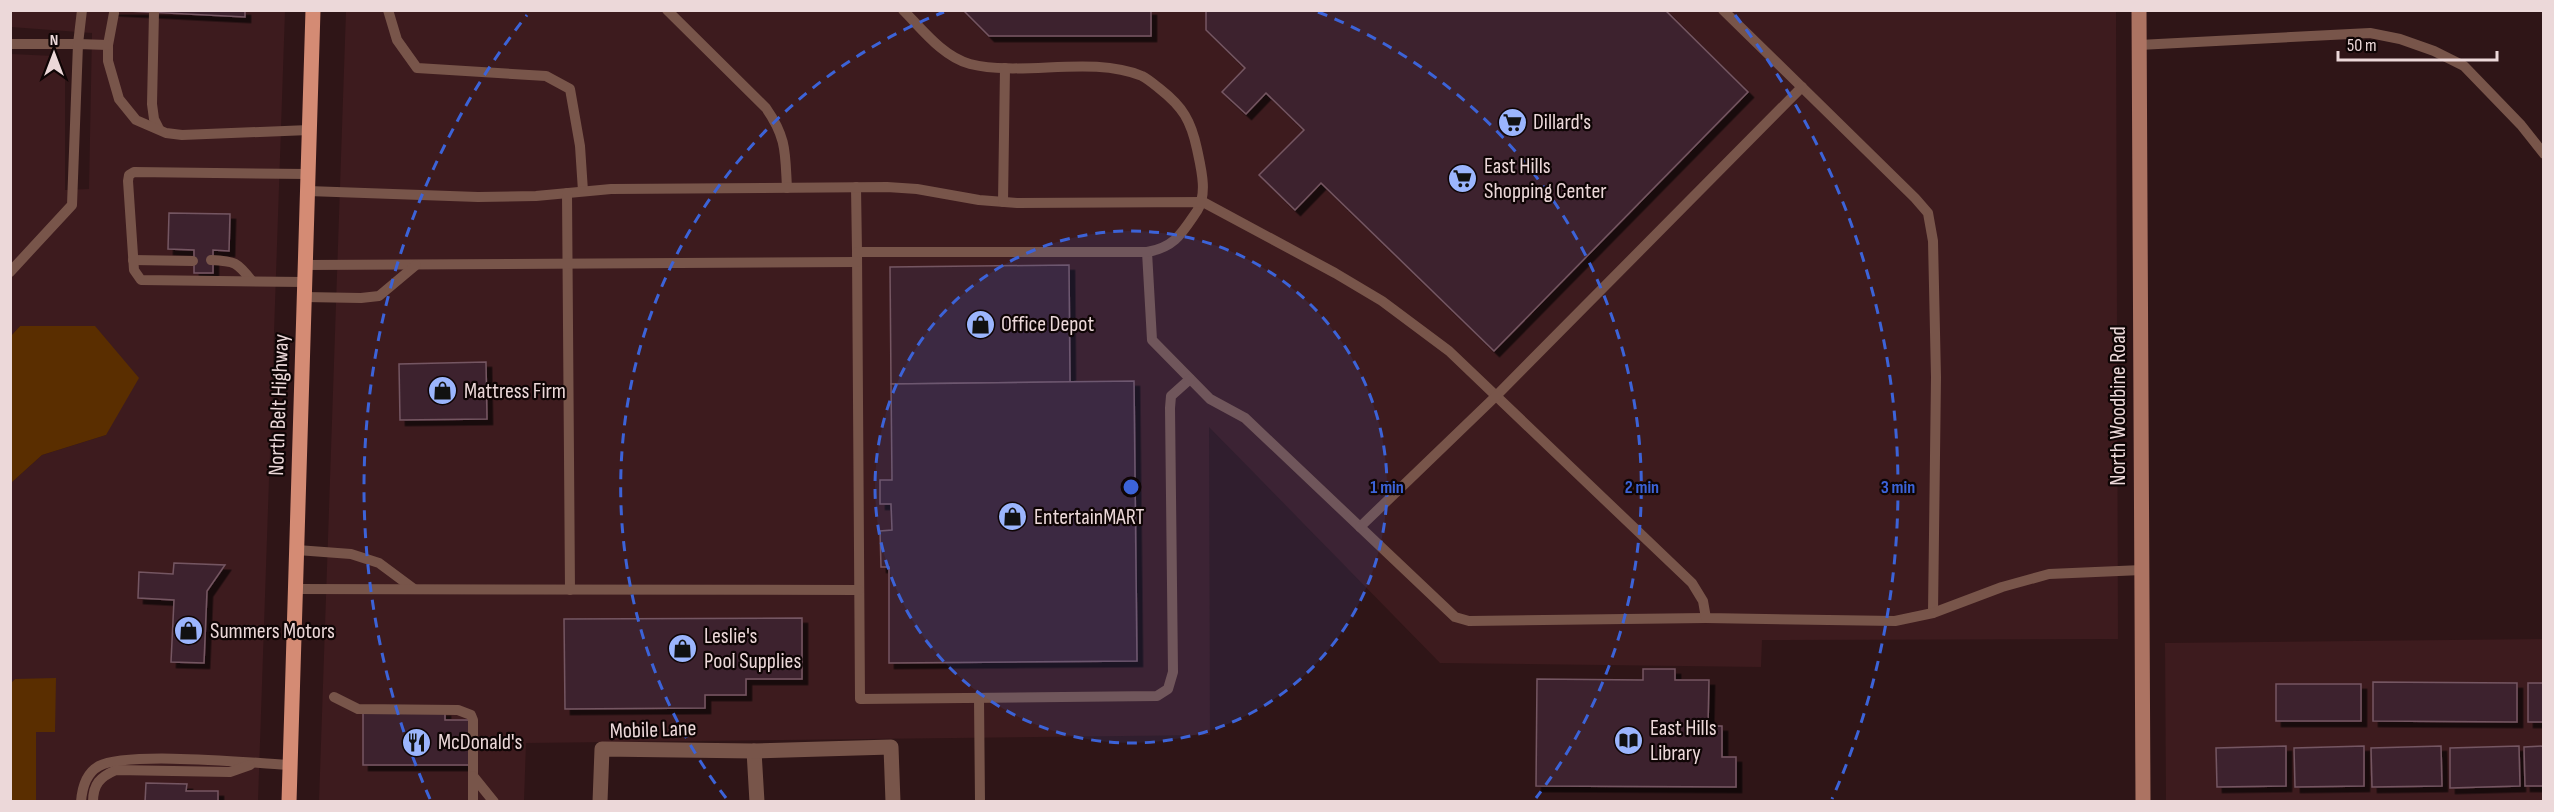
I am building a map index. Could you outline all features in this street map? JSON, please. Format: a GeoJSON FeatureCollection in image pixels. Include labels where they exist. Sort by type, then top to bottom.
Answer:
{"type":"FeatureCollection","features":[{"type":"Feature","properties":{"kind":"main road","name":"North Belt Highway"},"geometry":{"type":"LineString","coordinates":[[289,801],[313,10]]}},
{"type":"Feature","properties":{"kind":"main road","name":"North Woodbine Road"},"geometry":{"type":"LineString","coordinates":[[2139,10],[2143,801]]}},
{"type":"Feature","properties":{"kind":"street","name":"Mobile Lane"},"geometry":{"type":"LineString","coordinates":[[600,801],[602,749],[754,751],[891,747],[893,801]]}},
{"type":"Feature","properties":{"kind":"street"},"geometry":{"type":"LineString","coordinates":[[754,751],[757,801]]}},
{"type":"Feature","properties":{"kind":"lane"},"geometry":{"type":"LineString","coordinates":[[10,272],[72,205],[78,44],[82,10]]}},
{"type":"Feature","properties":{"kind":"lane"},"geometry":{"type":"LineString","coordinates":[[388,10],[397,40],[417,68],[546,76],[570,89],[580,146],[584,191]]}},
{"type":"Feature","properties":{"kind":"lane"},"geometry":{"type":"LineString","coordinates":[[667,10],[765,108],[779,127],[784,144],[787,188]]}},
{"type":"Feature","properties":{"kind":"lane"},"geometry":{"type":"LineString","coordinates":[[305,265],[568,264],[1147,252],[1163,250],[1178,238],[1203,202],[1201,168],[1188,117],[1170,97],[1143,76],[1116,69],[992,68],[967,63],[942,48],[903,10]]}},
{"type":"Feature","properties":{"kind":"lane"},"geometry":{"type":"LineString","coordinates":[[1723,10],[1928,213],[1933,241],[1936,377],[1933,614]]}},
{"type":"Feature","properties":{"kind":"lane"},"geometry":{"type":"LineString","coordinates":[[154,12],[152,104],[154,119],[159,129]]}},
{"type":"Feature","properties":{"kind":"lane"},"geometry":{"type":"LineString","coordinates":[[114,13],[108,45],[108,61],[119,99],[136,120],[166,133],[182,135],[309,130]]}},
{"type":"Feature","properties":{"kind":"lane"},"geometry":{"type":"LineString","coordinates":[[2139,45],[2370,33],[2400,39],[2434,51],[2464,66],[2521,125],[2544,154]]}},
{"type":"Feature","properties":{"kind":"lane"},"geometry":{"type":"LineString","coordinates":[[10,44],[108,45]]}},
{"type":"Feature","properties":{"kind":"lane"},"geometry":{"type":"LineString","coordinates":[[1003,202],[1005,68]]}},
{"type":"Feature","properties":{"kind":"lane"},"geometry":{"type":"LineString","coordinates":[[1360,527],[1496,396],[1802,87]]}},
{"type":"Feature","properties":{"kind":"lane"},"geometry":{"type":"LineString","coordinates":[[308,174],[134,172],[129,175],[128,181],[135,275],[141,280],[252,281],[361,298],[379,296],[416,266]]}},
{"type":"Feature","properties":{"kind":"lane"},"geometry":{"type":"LineString","coordinates":[[856,188],[860,699],[1157,696],[1168,689],[1173,672],[1170,408],[1171,396],[1190,379]]}},
{"type":"Feature","properties":{"kind":"lane"},"geometry":{"type":"LineString","coordinates":[[308,191],[478,197],[536,196],[611,189],[856,188],[917,189],[1003,202],[1203,202],[1382,301],[1449,351],[1692,583],[1703,601],[1706,618]]}},
{"type":"Feature","properties":{"kind":"lane"},"geometry":{"type":"LineString","coordinates":[[567,193],[570,590]]}},
{"type":"Feature","properties":{"kind":"lane"},"geometry":{"type":"LineString","coordinates":[[1147,252],[1152,340],[1210,399],[1245,418],[1455,617],[1469,621],[1706,618],[1895,621],[1933,614],[2002,587],[2049,574],[2142,570]]}},
{"type":"Feature","properties":{"kind":"lane"},"geometry":{"type":"LineString","coordinates":[[133,260],[193,261]]}},
{"type":"Feature","properties":{"kind":"lane"},"geometry":{"type":"LineString","coordinates":[[211,260],[233,261],[252,281]]}},
{"type":"Feature","properties":{"kind":"lane"},"geometry":{"type":"LineString","coordinates":[[297,550],[351,554],[379,563],[414,589]]}},
{"type":"Feature","properties":{"kind":"lane"},"geometry":{"type":"LineString","coordinates":[[295,589],[859,590]]}},
{"type":"Feature","properties":{"kind":"lane"},"geometry":{"type":"LineString","coordinates":[[334,697],[358,709],[446,709],[458,710],[471,715],[473,720],[472,801]]}},
{"type":"Feature","properties":{"kind":"lane"},"geometry":{"type":"LineString","coordinates":[[979,699],[980,801]]}},
{"type":"Feature","properties":{"kind":"lane"},"geometry":{"type":"LineString","coordinates":[[81,801],[89,774],[99,766],[114,761],[172,760],[290,765]]}},
{"type":"Feature","properties":{"kind":"lane"},"geometry":{"type":"LineString","coordinates":[[93,801],[93,791],[101,777],[116,770],[230,772],[256,763]]}},
{"type":"Feature","properties":{"kind":"lane"},"geometry":{"type":"LineString","coordinates":[[473,776],[494,801]]}},
{"type":"Feature","properties":{"kind":"shaded area"},"geometry":{"type":"Polygon","coordinates":[[[10,11],[285,11],[258,801],[36,801],[36,732],[56,679],[15,679],[11,683],[11,483],[42,455],[106,435],[20,326],[11,336],[11,54],[54,56],[62,61],[65,75],[65,190],[89,189],[92,33],[11,27],[10,11]]]}},
{"type":"Feature","properties":{"kind":"shaded area","name":"East Hills Shopping Center"},"geometry":{"type":"Polygon","coordinates":[[[346,11],[2116,11],[2118,639],[1762,640],[1761,667],[1440,663],[1209,427],[1210,735],[526,743],[524,801],[319,802],[346,11]]]}},
{"type":"Feature","properties":{"kind":"shaded area"},"geometry":{"type":"Polygon","coordinates":[[[20,326],[95,326],[139,378],[106,435],[42,455],[11,483],[11,336],[20,326]]]}},
{"type":"Feature","properties":{"kind":"shaded area"},"geometry":{"type":"Polygon","coordinates":[[[2543,639],[2543,801],[2166,801],[2165,643],[2543,639]]]}},
{"type":"Feature","properties":{"kind":"shaded area"},"geometry":{"type":"Polygon","coordinates":[[[56,678],[55,732],[36,732],[36,801],[11,801],[11,683],[15,679],[56,678]]]}},
{"type":"Feature","properties":{"kind":"building"},"geometry":{"type":"Polygon","coordinates":[[[108,10],[245,10],[245,17],[108,10]]]}},
{"type":"Feature","properties":{"kind":"building"},"geometry":{"type":"Polygon","coordinates":[[[963,10],[1151,10],[1151,36],[989,36],[963,10]]]}},
{"type":"Feature","properties":{"kind":"building","name":"East Hills Shopping Center"},"geometry":{"type":"Polygon","coordinates":[[[1206,10],[1665,10],[1748,92],[1494,351],[1321,183],[1295,210],[1259,175],[1304,130],[1266,93],[1246,114],[1222,92],[1245,68],[1206,30],[1206,10]]]}},
{"type":"Feature","properties":{"kind":"building"},"geometry":{"type":"Polygon","coordinates":[[[169,213],[230,214],[229,251],[213,250],[213,273],[194,273],[194,250],[168,249],[169,213]]]}},
{"type":"Feature","properties":{"kind":"building","name":"Office Depot"},"geometry":{"type":"Polygon","coordinates":[[[1069,265],[1070,382],[891,384],[890,267],[1069,265]]]}},
{"type":"Feature","properties":{"kind":"building","name":"Mattress Firm"},"geometry":{"type":"Polygon","coordinates":[[[486,362],[487,419],[400,420],[399,364],[486,362]]]}},
{"type":"Feature","properties":{"kind":"building","name":"EntertainMART"},"geometry":{"type":"Polygon","coordinates":[[[1134,381],[1137,661],[889,663],[889,567],[881,567],[880,531],[892,530],[891,504],[880,504],[880,480],[892,480],[891,384],[1134,381]]]}},
{"type":"Feature","properties":{"kind":"building","name":"Summers Motors"},"geometry":{"type":"Polygon","coordinates":[[[174,563],[225,565],[207,591],[204,663],[171,662],[174,600],[138,598],[139,572],[173,574],[174,563]]]}},
{"type":"Feature","properties":{"kind":"building","name":"Leslie's Pool Supplies"},"geometry":{"type":"Polygon","coordinates":[[[802,618],[802,679],[746,679],[746,695],[705,695],[705,708],[565,709],[564,619],[802,618]]]}},
{"type":"Feature","properties":{"kind":"building","name":"East Hills Library"},"geometry":{"type":"Polygon","coordinates":[[[1643,669],[1675,669],[1675,680],[1709,680],[1708,726],[1722,726],[1722,757],[1736,757],[1736,787],[1536,786],[1537,679],[1643,680],[1643,669]]]}},
{"type":"Feature","properties":{"kind":"building"},"geometry":{"type":"Polygon","coordinates":[[[2373,682],[2517,683],[2517,722],[2373,721],[2373,682]]]}},
{"type":"Feature","properties":{"kind":"building"},"geometry":{"type":"Polygon","coordinates":[[[2528,683],[2544,683],[2544,722],[2528,722],[2528,683]]]}},
{"type":"Feature","properties":{"kind":"building"},"geometry":{"type":"Polygon","coordinates":[[[2276,684],[2361,684],[2361,721],[2276,721],[2276,684]]]}},
{"type":"Feature","properties":{"kind":"building","name":"McDonald's"},"geometry":{"type":"Polygon","coordinates":[[[363,711],[445,711],[445,720],[470,720],[471,765],[363,765],[363,711]]]}},
{"type":"Feature","properties":{"kind":"building"},"geometry":{"type":"Polygon","coordinates":[[[2286,746],[2286,786],[2217,787],[2216,748],[2286,746]]]}},
{"type":"Feature","properties":{"kind":"building"},"geometry":{"type":"Polygon","coordinates":[[[2364,746],[2364,786],[2295,787],[2294,748],[2364,746]]]}},
{"type":"Feature","properties":{"kind":"building"},"geometry":{"type":"Polygon","coordinates":[[[2441,746],[2442,786],[2372,787],[2371,748],[2441,746]]]}},
{"type":"Feature","properties":{"kind":"building"},"geometry":{"type":"Polygon","coordinates":[[[2519,746],[2520,786],[2450,788],[2450,748],[2519,746]]]}},
{"type":"Feature","properties":{"kind":"building"},"geometry":{"type":"Polygon","coordinates":[[[2544,746],[2544,786],[2525,786],[2524,747],[2544,746]]]}},
{"type":"Feature","properties":{"kind":"building"},"geometry":{"type":"Polygon","coordinates":[[[146,783],[187,784],[186,791],[218,791],[218,802],[145,802],[146,783]]]}},
{"type":"Feature","properties":{"kind":"place","name":"Dillard's"},"geometry":{"type":"Point","coordinates":[1512,122]}},
{"type":"Feature","properties":{"kind":"place","name":"East Hills Shopping Center"},"geometry":{"type":"Point","coordinates":[1463,179]}},
{"type":"Feature","properties":{"kind":"place","name":"Office Depot"},"geometry":{"type":"Point","coordinates":[980,324]}},
{"type":"Feature","properties":{"kind":"place","name":"Mattress Firm"},"geometry":{"type":"Point","coordinates":[443,391]}},
{"type":"Feature","properties":{"kind":"place","name":"EntertainMART"},"geometry":{"type":"Point","coordinates":[1013,517]}},
{"type":"Feature","properties":{"kind":"place","name":"Summers Motors"},"geometry":{"type":"Point","coordinates":[189,631]}},
{"type":"Feature","properties":{"kind":"place","name":"Leslie's Pool Supplies"},"geometry":{"type":"Point","coordinates":[683,649]}},
{"type":"Feature","properties":{"kind":"place","name":"East Hills Library"},"geometry":{"type":"Point","coordinates":[1629,741]}},
{"type":"Feature","properties":{"kind":"place","name":"McDonald's"},"geometry":{"type":"Point","coordinates":[417,742]}}]}
